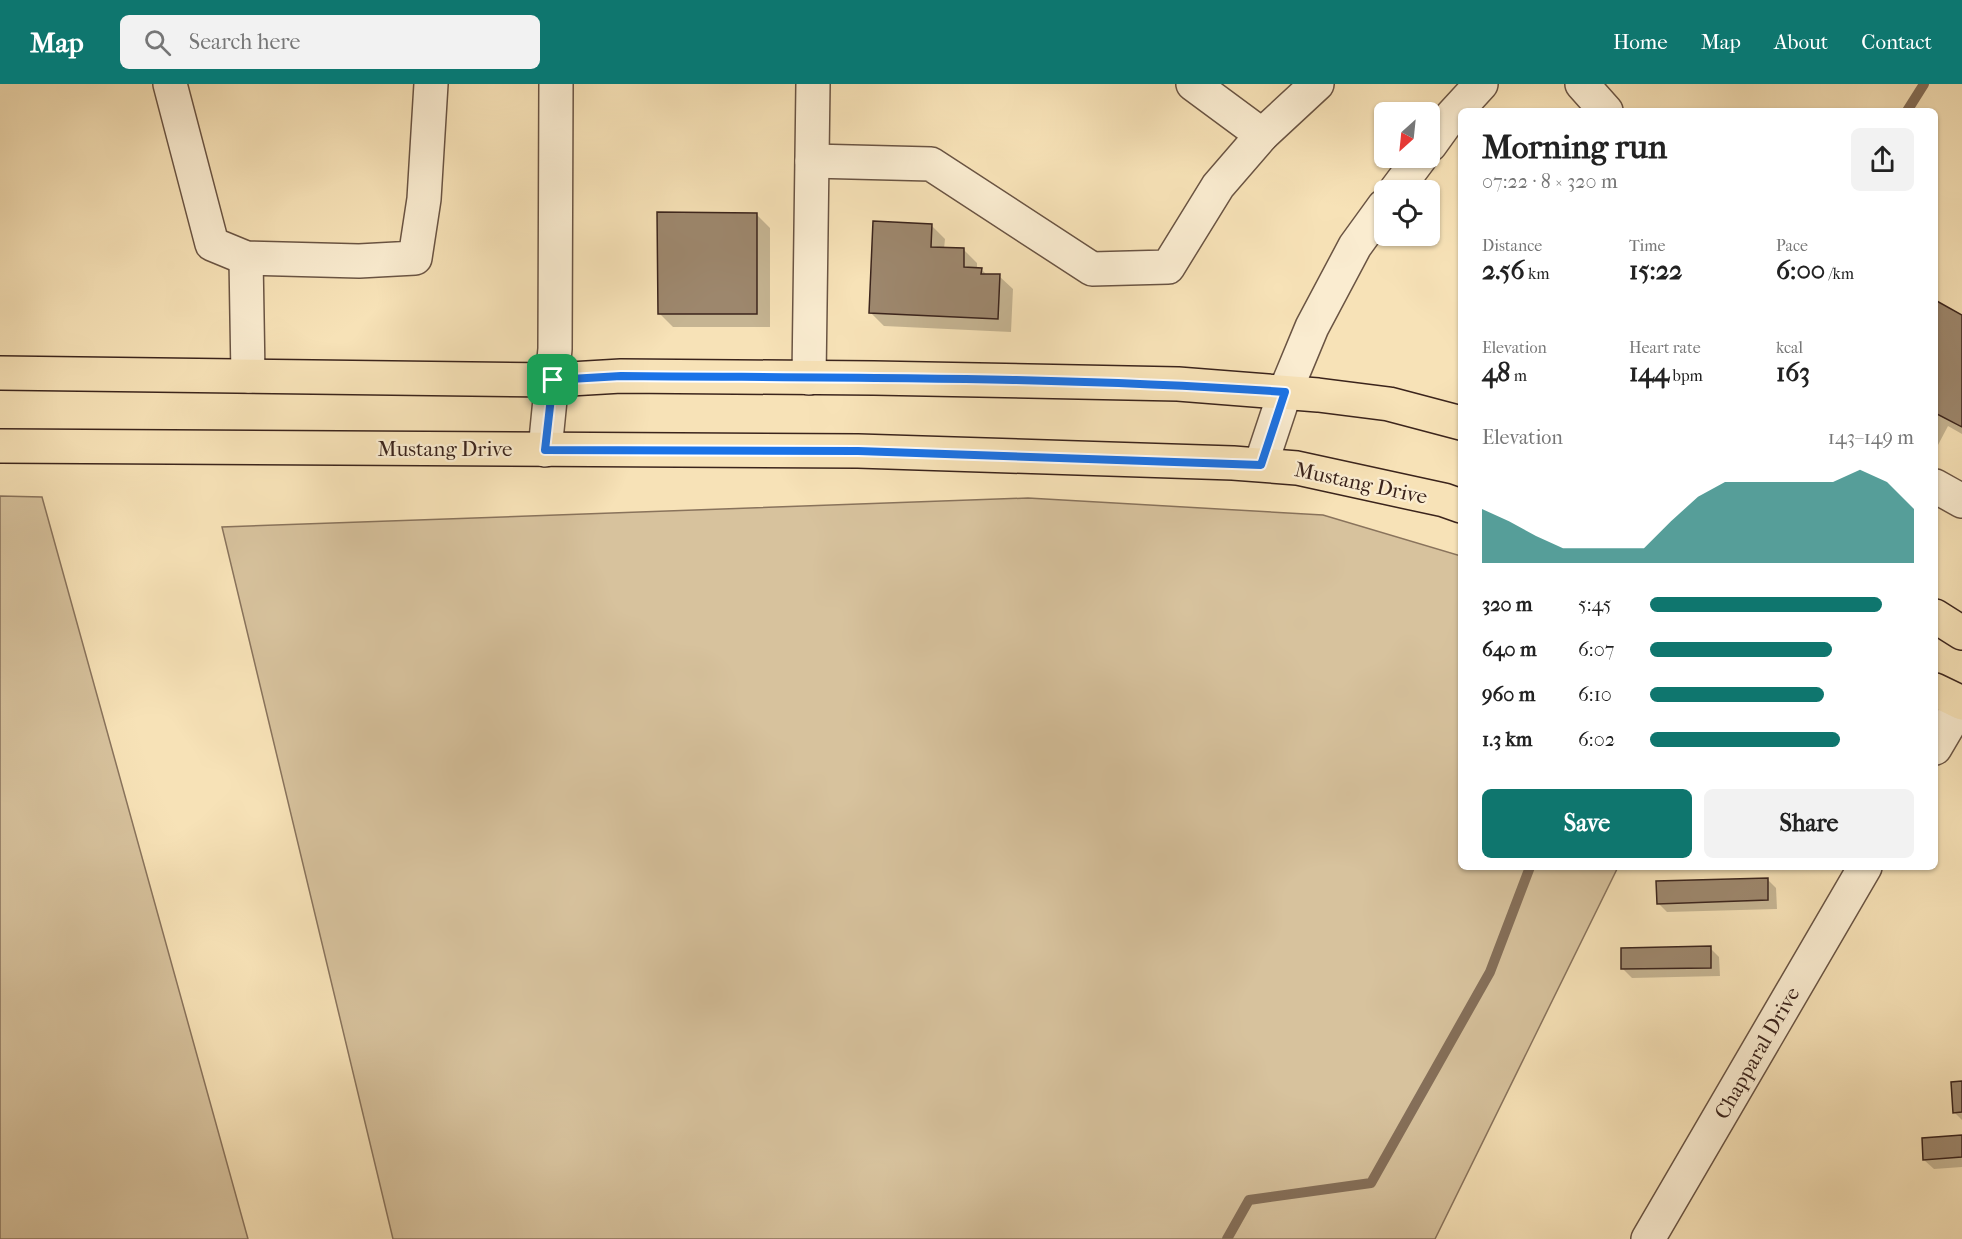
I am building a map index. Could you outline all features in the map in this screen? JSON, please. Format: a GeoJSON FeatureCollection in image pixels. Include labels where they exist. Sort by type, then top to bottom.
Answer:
{"type":"FeatureCollection","features":[{"type":"Feature","properties":{"kind":"main road"},"geometry":{"type":"LineString","coordinates":[[0,373],[553,380],[621,376],[1178,384],[1285,392],[1389,404],[1458,422]]}},
{"type":"Feature","properties":{"kind":"main road","name":"Mustang Drive"},"geometry":{"type":"LineString","coordinates":[[0,446],[858,451],[1261,465],[1297,468],[1458,505]]}},
{"type":"Feature","properties":{"kind":"main road"},"geometry":{"type":"LineString","coordinates":[[1938,618],[1962,633]]}},
{"type":"Feature","properties":{"kind":"main road"},"geometry":{"type":"LineString","coordinates":[[1938,691],[1962,702]]}},
{"type":"Feature","properties":{"kind":"street"},"geometry":{"type":"LineString","coordinates":[[170,84],[212,244],[246,258],[359,261],[415,258],[424,199],[431,84]]}},
{"type":"Feature","properties":{"kind":"street"},"geometry":{"type":"LineString","coordinates":[[545,450],[555,349],[556,84]]}},
{"type":"Feature","properties":{"kind":"street"},"geometry":{"type":"LineString","coordinates":[[809,378],[813,84]]}},
{"type":"Feature","properties":{"kind":"street"},"geometry":{"type":"LineString","coordinates":[[1193,84],[1262,135]]}},
{"type":"Feature","properties":{"kind":"street"},"geometry":{"type":"LineString","coordinates":[[812,160],[931,164],[1092,269],[1168,267],[1218,186],[1262,135],[1317,84]]}},
{"type":"Feature","properties":{"kind":"street"},"geometry":{"type":"LineString","coordinates":[[1459,108],[1481,84]]}},
{"type":"Feature","properties":{"kind":"street"},"geometry":{"type":"LineString","coordinates":[[1582,84],[1603,108]]}},
{"type":"Feature","properties":{"kind":"street"},"geometry":{"type":"LineString","coordinates":[[1440,131],[1458,109]]}},
{"type":"Feature","properties":{"kind":"street"},"geometry":{"type":"LineString","coordinates":[[1261,465],[1285,392],[1312,327],[1349,256],[1374,220]]}},
{"type":"Feature","properties":{"kind":"street"},"geometry":{"type":"LineString","coordinates":[[246,258],[248,376]]}},
{"type":"Feature","properties":{"kind":"street"},"geometry":{"type":"LineString","coordinates":[[1938,488],[1962,501]]}},
{"type":"Feature","properties":{"kind":"street"},"geometry":{"type":"LineString","coordinates":[[1938,743],[1962,702]]}},
{"type":"Feature","properties":{"kind":"street","name":"Chapparal Drive"},"geometry":{"type":"LineString","coordinates":[[1648,1239],[1863,870]]}},
{"type":"Feature","properties":{"kind":"shaded area"},"geometry":{"type":"Polygon","coordinates":[[[0,496],[42,497],[248,1239],[0,1239],[0,496]]]}},
{"type":"Feature","properties":{"kind":"shaded area"},"geometry":{"type":"Polygon","coordinates":[[[1028,498],[1323,515],[1458,555],[1458,870],[1617,870],[1435,1239],[393,1239],[222,527],[1028,498]]]}},
{"type":"Feature","properties":{"kind":"building"},"geometry":{"type":"Polygon","coordinates":[[[657,212],[757,213],[757,314],[658,314],[657,212]]]}},
{"type":"Feature","properties":{"kind":"building"},"geometry":{"type":"Polygon","coordinates":[[[873,221],[932,224],[931,247],[964,248],[964,267],[982,268],[981,274],[1000,274],[998,319],[869,313],[873,221]]]}},
{"type":"Feature","properties":{"kind":"building"},"geometry":{"type":"Polygon","coordinates":[[[1938,302],[1962,315],[1962,427],[1938,415],[1938,302]]]}},
{"type":"Feature","properties":{"kind":"building"},"geometry":{"type":"Polygon","coordinates":[[[1768,878],[1768,900],[1657,904],[1656,881],[1768,878]]]}},
{"type":"Feature","properties":{"kind":"building"},"geometry":{"type":"Polygon","coordinates":[[[1711,946],[1711,968],[1621,969],[1621,948],[1711,946]]]}},
{"type":"Feature","properties":{"kind":"building"},"geometry":{"type":"Polygon","coordinates":[[[1962,1081],[1962,1112],[1953,1113],[1951,1082],[1962,1081]]]}},
{"type":"Feature","properties":{"kind":"building"},"geometry":{"type":"Polygon","coordinates":[[[1962,1135],[1962,1157],[1923,1160],[1922,1138],[1962,1135]]]}},
{"type":"Feature","properties":{"kind":"waterway"},"geometry":{"type":"LineString","coordinates":[[1909,108],[1924,84]]}},
{"type":"Feature","properties":{"kind":"waterway"},"geometry":{"type":"LineString","coordinates":[[1227,1239],[1249,1200],[1371,1183],[1490,972],[1529,870]]}},
{"type":"Feature","properties":{"kind":"route"},"geometry":{"type":"LineString","coordinates":[[621,376],[874,378],[1178,384],[1285,392],[1261,465],[858,451],[545,450],[553,380],[621,376]]}}]}
